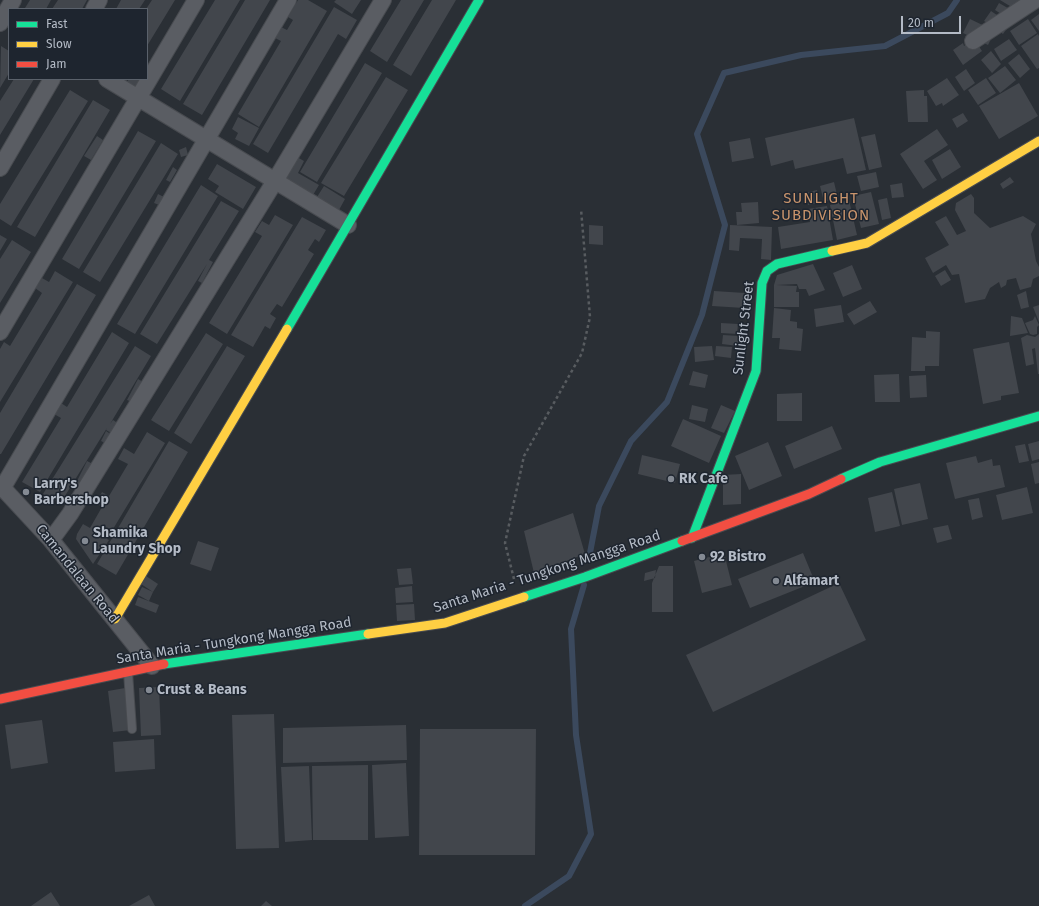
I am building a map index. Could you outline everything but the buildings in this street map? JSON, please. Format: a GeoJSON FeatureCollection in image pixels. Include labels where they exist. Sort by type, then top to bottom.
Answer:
{"type":"FeatureCollection","features":[{"type":"Feature","properties":{"kind":"street"},"geometry":{"type":"LineString","coordinates":[[0,332],[196,0]]}},
{"type":"Feature","properties":{"kind":"street"},"geometry":{"type":"LineString","coordinates":[[1,486],[288,0]]}},
{"type":"Feature","properties":{"kind":"street"},"geometry":{"type":"LineString","coordinates":[[51,540],[70,514],[275,181],[383,0]]}},
{"type":"Feature","properties":{"kind":"street"},"geometry":{"type":"LineString","coordinates":[[115,619],[479,0]]}},
{"type":"Feature","properties":{"kind":"street"},"geometry":{"type":"LineString","coordinates":[[973,42],[1035,0]]}},
{"type":"Feature","properties":{"kind":"street"},"geometry":{"type":"LineString","coordinates":[[3,19],[8,10]]}},
{"type":"Feature","properties":{"kind":"street"},"geometry":{"type":"LineString","coordinates":[[0,168],[51,80]]}},
{"type":"Feature","properties":{"kind":"street"},"geometry":{"type":"LineString","coordinates":[[109,80],[348,225]]}},
{"type":"Feature","properties":{"kind":"street","name":"Sunlight Street"},"geometry":{"type":"LineString","coordinates":[[692,538],[756,372],[762,283],[767,271],[777,264],[868,243],[1039,142]]}},
{"type":"Feature","properties":{"kind":"street","name":"Santa Maria - Tungkong Mangga Road"},"geometry":{"type":"LineString","coordinates":[[0,699],[152,666],[445,623],[585,577],[692,538],[809,494],[880,462],[1039,416]]}},
{"type":"Feature","properties":{"kind":"street","name":"Camandalaan Road"},"geometry":{"type":"LineString","coordinates":[[1,486],[51,540],[152,666]]}},
{"type":"Feature","properties":{"kind":"lane"},"geometry":{"type":"LineString","coordinates":[[128,671],[132,730]]}},
{"type":"Feature","properties":{"kind":"path"},"geometry":{"type":"LineString","coordinates":[[519,599],[505,543],[524,456],[582,352],[590,317],[581,209]]}},
{"type":"Feature","properties":{"kind":"waterway"},"geometry":{"type":"LineString","coordinates":[[589,558],[599,506],[631,441],[667,402],[702,315],[725,225],[697,134],[724,73],[801,55],[885,46],[948,13],[957,0]]}},
{"type":"Feature","properties":{"kind":"waterway"},"geometry":{"type":"LineString","coordinates":[[525,906],[569,876],[591,834],[576,735],[571,629],[584,585]]}},
{"type":"Feature","properties":{"kind":"traffic: fast"},"geometry":{"type":"LineString","coordinates":[[287,329],[479,0]]}},
{"type":"Feature","properties":{"kind":"traffic: fast"},"geometry":{"type":"LineString","coordinates":[[692,538],[756,371],[762,283],[767,271],[777,264],[832,251]]}},
{"type":"Feature","properties":{"kind":"traffic: fast"},"geometry":{"type":"LineString","coordinates":[[841,479],[880,462],[1039,416]]}},
{"type":"Feature","properties":{"kind":"traffic: fast"},"geometry":{"type":"LineString","coordinates":[[524,597],[585,577],[682,541]]}},
{"type":"Feature","properties":{"kind":"traffic: fast"},"geometry":{"type":"LineString","coordinates":[[164,664],[368,634]]}},
{"type":"Feature","properties":{"kind":"traffic: slow"},"geometry":{"type":"LineString","coordinates":[[832,251],[867,243],[1039,141]]}},
{"type":"Feature","properties":{"kind":"traffic: slow"},"geometry":{"type":"LineString","coordinates":[[115,619],[287,329]]}},
{"type":"Feature","properties":{"kind":"traffic: slow"},"geometry":{"type":"LineString","coordinates":[[368,634],[445,623],[524,597]]}},
{"type":"Feature","properties":{"kind":"traffic: jam"},"geometry":{"type":"LineString","coordinates":[[682,541],[809,494],[841,479]]}},
{"type":"Feature","properties":{"kind":"traffic: jam"},"geometry":{"type":"LineString","coordinates":[[0,699],[164,664]]}},
{"type":"Feature","properties":{"kind":"place","name":"RK Cafe"},"geometry":{"type":"Point","coordinates":[671,479]}},
{"type":"Feature","properties":{"kind":"place","name":"Larry's Barbershop"},"geometry":{"type":"Point","coordinates":[26,492]}},
{"type":"Feature","properties":{"kind":"place","name":"Shamika Laundry Shop"},"geometry":{"type":"Point","coordinates":[85,541]}},
{"type":"Feature","properties":{"kind":"place","name":"92 Bistro"},"geometry":{"type":"Point","coordinates":[702,557]}},
{"type":"Feature","properties":{"kind":"place","name":"Alfamart"},"geometry":{"type":"Point","coordinates":[776,581]}},
{"type":"Feature","properties":{"kind":"place","name":"Crust & Beans"},"geometry":{"type":"Point","coordinates":[149,690]}},
{"type":"Feature","properties":{"kind":"district","name":"SUNLIGHT SUBDIVISION"},"geometry":{"type":"Point","coordinates":[821,208]}}]}
